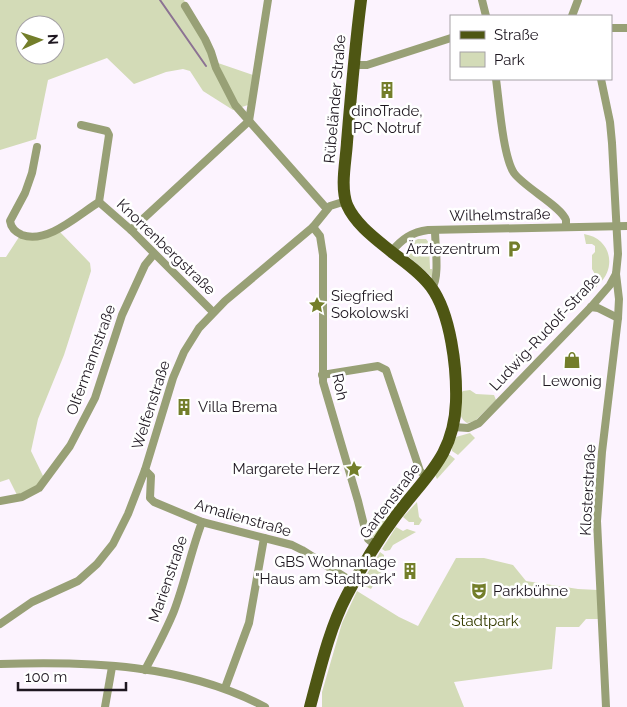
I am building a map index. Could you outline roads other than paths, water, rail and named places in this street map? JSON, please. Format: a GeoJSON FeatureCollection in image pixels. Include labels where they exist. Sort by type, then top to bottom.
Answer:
{"type":"FeatureCollection","features":[{"type":"Feature","properties":{"kind":"main road","name":"Rübeländer Straße"},"geometry":{"type":"LineString","coordinates":[[346,201],[345,166],[361,0]]}},
{"type":"Feature","properties":{"kind":"main road"},"geometry":{"type":"LineString","coordinates":[[346,201],[359,222],[372,236],[422,276],[432,288]]}},
{"type":"Feature","properties":{"kind":"main road","name":"Gartenstraße"},"geometry":{"type":"LineString","coordinates":[[310,707],[340,609],[393,519],[427,478],[446,450],[454,427],[456,393],[452,352],[441,307],[432,288]]}},
{"type":"Feature","properties":{"kind":"street"},"geometry":{"type":"LineString","coordinates":[[131,230],[249,120],[268,0]]}},
{"type":"Feature","properties":{"kind":"street"},"geometry":{"type":"LineString","coordinates":[[482,0],[486,15]]}},
{"type":"Feature","properties":{"kind":"street"},"geometry":{"type":"LineString","coordinates":[[572,15],[578,0]]}},
{"type":"Feature","properties":{"kind":"street"},"geometry":{"type":"LineString","coordinates":[[185,6],[205,39],[216,68],[235,105],[327,209]]}},
{"type":"Feature","properties":{"kind":"street"},"geometry":{"type":"LineString","coordinates":[[612,28],[627,28]]}},
{"type":"Feature","properties":{"kind":"street"},"geometry":{"type":"LineString","coordinates":[[354,65],[367,65],[450,38]]}},
{"type":"Feature","properties":{"kind":"street"},"geometry":{"type":"LineString","coordinates":[[496,80],[508,161],[514,173],[524,184],[561,213],[566,220],[566,228]]}},
{"type":"Feature","properties":{"kind":"street","name":"Ludwig-Rudolf-Straße"},"geometry":{"type":"LineString","coordinates":[[454,427],[468,428],[479,423],[591,307],[610,285],[616,274],[618,254],[610,122],[602,80]]}},
{"type":"Feature","properties":{"kind":"street","name":"Knorrenbergstraße"},"geometry":{"type":"LineString","coordinates":[[37,147],[32,173],[25,193],[10,221],[13,230],[20,235],[33,237],[60,229],[99,202],[109,135],[107,131],[80,125]]}},
{"type":"Feature","properties":{"kind":"street","name":"Welfenstraße"},"geometry":{"type":"LineString","coordinates":[[0,624],[32,602],[78,581],[97,564],[121,528],[145,470],[173,378],[184,352],[199,328],[213,312],[313,227],[330,206],[346,201]]}},
{"type":"Feature","properties":{"kind":"street","name":"Knorrenbergstraße"},"geometry":{"type":"LineString","coordinates":[[99,202],[131,230],[213,312]]}},
{"type":"Feature","properties":{"kind":"street","name":"Wilhelmstraße"},"geometry":{"type":"LineString","coordinates":[[392,251],[408,237],[422,231],[627,226]]}},
{"type":"Feature","properties":{"kind":"street","name":"Roh"},"geometry":{"type":"LineString","coordinates":[[313,227],[320,236],[324,255],[322,375],[366,533],[368,539],[376,546]]}},
{"type":"Feature","properties":{"kind":"street"},"geometry":{"type":"LineString","coordinates":[[432,288],[436,282],[434,230]]}},
{"type":"Feature","properties":{"kind":"street","name":"Olfermannstraße"},"geometry":{"type":"LineString","coordinates":[[0,501],[22,497],[39,488],[70,446],[95,398],[122,315],[145,265],[154,254]]}},
{"type":"Feature","properties":{"kind":"street","name":"Klosterstraße"},"geometry":{"type":"LineString","coordinates":[[606,707],[597,521],[602,452],[618,318],[619,299],[616,274]]}},
{"type":"Feature","properties":{"kind":"street"},"geometry":{"type":"LineString","coordinates":[[591,307],[598,308],[618,318]]}},
{"type":"Feature","properties":{"kind":"street"},"geometry":{"type":"LineString","coordinates":[[322,375],[378,366],[386,370],[420,471],[427,478]]}},
{"type":"Feature","properties":{"kind":"street","name":"Amalienstraße"},"geometry":{"type":"LineString","coordinates":[[145,470],[152,476],[150,498],[154,502],[202,522],[292,545],[354,583]]}},
{"type":"Feature","properties":{"kind":"street","name":"Marienstraße"},"geometry":{"type":"LineString","coordinates":[[145,670],[165,632],[174,609],[202,522]]}},
{"type":"Feature","properties":{"kind":"street"},"geometry":{"type":"LineString","coordinates":[[225,688],[249,623],[264,538]]}},
{"type":"Feature","properties":{"kind":"street"},"geometry":{"type":"LineString","coordinates":[[0,664],[73,664],[145,670],[197,679],[225,688],[265,707]]}},
{"type":"Feature","properties":{"kind":"street"},"geometry":{"type":"LineString","coordinates":[[105,707],[112,667]]}},
{"type":"Feature","properties":{"kind":"waterway"},"geometry":{"type":"LineString","coordinates":[[160,0],[206,66]]}},
{"type":"Feature","properties":{"kind":"place","name":"dinoTrade, PC Notruf"},"geometry":{"type":"Point","coordinates":[387,90]}},
{"type":"Feature","properties":{"kind":"place","name":"Ärztezentrum"},"geometry":{"type":"Point","coordinates":[514,249]}},
{"type":"Feature","properties":{"kind":"place","name":"Siegfried Sokolowski"},"geometry":{"type":"Point","coordinates":[317,305]}},
{"type":"Feature","properties":{"kind":"place","name":"Lewonig"},"geometry":{"type":"Point","coordinates":[572,360]}},
{"type":"Feature","properties":{"kind":"place","name":"Villa Brema"},"geometry":{"type":"Point","coordinates":[184,407]}},
{"type":"Feature","properties":{"kind":"place","name":"Margarete Herz"},"geometry":{"type":"Point","coordinates":[354,469]}},
{"type":"Feature","properties":{"kind":"place","name":"GBS Wohnanlage \"Haus am Stadtpark\""},"geometry":{"type":"Point","coordinates":[410,571]}},
{"type":"Feature","properties":{"kind":"place","name":"Parkbühne"},"geometry":{"type":"Point","coordinates":[479,591]}},
{"type":"Feature","properties":{"kind":"park label","name":"Stadtpark"},"geometry":{"type":"Point","coordinates":[485,621]}}]}
